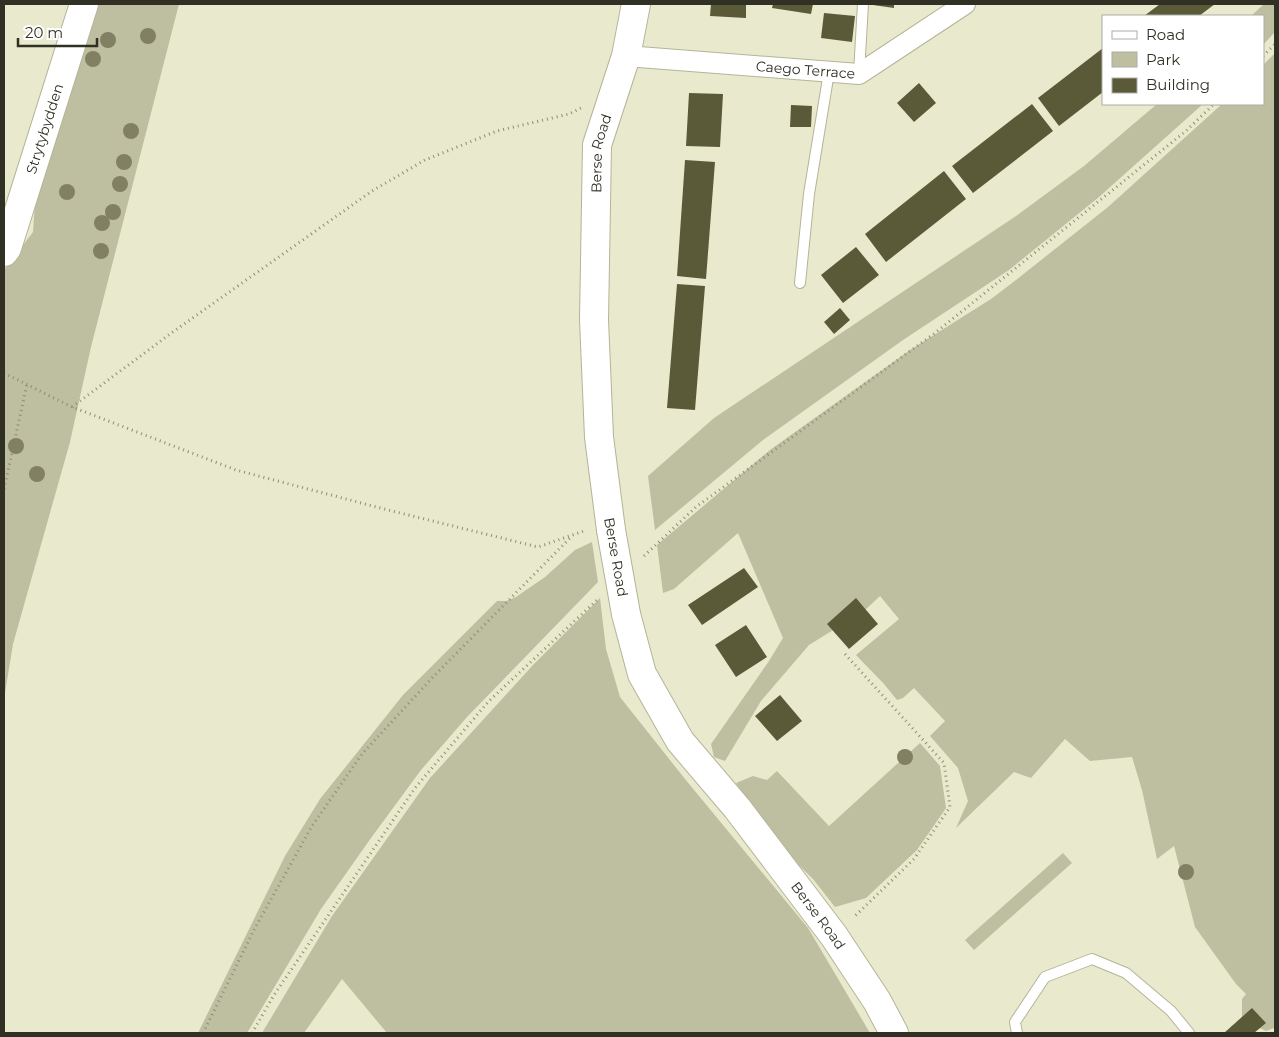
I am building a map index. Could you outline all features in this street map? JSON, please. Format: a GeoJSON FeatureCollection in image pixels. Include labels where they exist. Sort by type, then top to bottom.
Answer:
{"type":"FeatureCollection","features":[{"type":"Feature","properties":{"kind":"main road","name":"Strytybydden"},"geometry":{"type":"LineString","coordinates":[[4,252],[7,248],[84,4]]}},
{"type":"Feature","properties":{"kind":"main road","name":"Berse Road"},"geometry":{"type":"LineString","coordinates":[[636,4],[626,56],[597,146],[594,320],[599,437],[610,526],[626,614],[642,674],[680,741],[736,808],[834,936],[877,1000],[894,1033]]}},
{"type":"Feature","properties":{"kind":"street","name":"Caego Terrace"},"geometry":{"type":"LineString","coordinates":[[626,56],[859,74],[965,4]]}},
{"type":"Feature","properties":{"kind":"lane"},"geometry":{"type":"LineString","coordinates":[[859,74],[864,4]]}},
{"type":"Feature","properties":{"kind":"lane"},"geometry":{"type":"LineString","coordinates":[[800,282],[809,194],[829,72]]}},
{"type":"Feature","properties":{"kind":"lane"},"geometry":{"type":"LineString","coordinates":[[1018,1033],[1015,1022],[1045,977],[1092,959],[1126,973],[1171,1011],[1189,1033]]}},
{"type":"Feature","properties":{"kind":"path"},"geometry":{"type":"LineString","coordinates":[[1264,55],[1275,44]]}},
{"type":"Feature","properties":{"kind":"path"},"geometry":{"type":"LineString","coordinates":[[72,407],[170,334],[372,191],[425,160],[497,132],[569,114],[615,91]]}},
{"type":"Feature","properties":{"kind":"path"},"geometry":{"type":"LineString","coordinates":[[638,561],[696,507],[935,333],[1186,131],[1213,105]]}},
{"type":"Feature","properties":{"kind":"path"},"geometry":{"type":"LineString","coordinates":[[4,373],[72,407],[236,470],[384,509],[538,547],[573,534],[610,526]]}},
{"type":"Feature","properties":{"kind":"path"},"geometry":{"type":"LineString","coordinates":[[4,489],[27,384]]}},
{"type":"Feature","properties":{"kind":"path"},"geometry":{"type":"LineString","coordinates":[[203,1033],[255,928],[307,835],[362,754],[433,677],[573,534]]}},
{"type":"Feature","properties":{"kind":"path"},"geometry":{"type":"LineString","coordinates":[[252,1033],[274,995],[415,788],[488,702],[602,596]]}},
{"type":"Feature","properties":{"kind":"path"},"geometry":{"type":"LineString","coordinates":[[834,936],[914,859],[950,807],[944,763],[846,654]]}},
{"type":"Feature","properties":{"kind":"green space"},"geometry":{"type":"Polygon","coordinates":[[[93,4],[179,4],[91,347],[70,442],[13,644],[4,699],[4,270],[33,232],[36,187],[93,4]]]}},
{"type":"Feature","properties":{"kind":"green space"},"geometry":{"type":"Polygon","coordinates":[[[1264,4],[1275,4],[1275,32],[1264,44],[1264,15],[1252,15],[1264,4]]]}},
{"type":"Feature","properties":{"kind":"green space"},"geometry":{"type":"Polygon","coordinates":[[[1275,53],[1275,1029],[1266,1031],[1242,1017],[1242,999],[1246,994],[1236,984],[1195,927],[1174,846],[1157,859],[1142,790],[1132,757],[1090,761],[1065,739],[1031,778],[1014,772],[956,828],[968,801],[958,768],[930,736],[945,721],[914,688],[903,698],[897,700],[856,655],[899,619],[880,596],[864,611],[809,645],[761,701],[725,761],[714,757],[711,744],[783,638],[738,533],[674,589],[663,593],[657,545],[770,450],[910,350],[991,299],[1016,280],[1108,207],[1221,105],[1264,105],[1264,64],[1275,53]]]}},
{"type":"Feature","properties":{"kind":"green space"},"geometry":{"type":"Polygon","coordinates":[[[1156,105],[1202,105],[1099,197],[1009,270],[903,340],[763,440],[655,530],[648,476],[714,418],[1016,216],[1084,166],[1156,105]]]}},
{"type":"Feature","properties":{"kind":"green space"},"geometry":{"type":"Polygon","coordinates":[[[592,542],[598,582],[467,717],[421,770],[321,909],[247,1033],[198,1033],[285,856],[320,799],[403,695],[497,601],[506,601],[516,597],[545,577],[575,550],[592,542]]]}},
{"type":"Feature","properties":{"kind":"green space"},"geometry":{"type":"Polygon","coordinates":[[[600,598],[606,649],[620,697],[808,928],[870,1033],[387,1033],[342,979],[304,1033],[262,1033],[332,916],[430,778],[533,665],[600,598]]]}},
{"type":"Feature","properties":{"kind":"green space"},"geometry":{"type":"Polygon","coordinates":[[[920,743],[940,766],[946,808],[917,850],[866,898],[835,907],[813,879],[770,837],[736,783],[753,776],[767,780],[777,771],[829,826],[920,743]]]}},
{"type":"Feature","properties":{"kind":"green space"},"geometry":{"type":"Polygon","coordinates":[[[1063,853],[1072,863],[974,950],[965,940],[1063,853]]]}},
{"type":"Feature","properties":{"kind":"building"},"geometry":{"type":"Polygon","coordinates":[[[711,4],[746,4],[746,18],[710,16],[711,4]]]}},
{"type":"Feature","properties":{"kind":"building"},"geometry":{"type":"Polygon","coordinates":[[[773,4],[813,4],[811,14],[772,8],[773,4]]]}},
{"type":"Feature","properties":{"kind":"building"},"geometry":{"type":"Polygon","coordinates":[[[894,4],[894,8],[873,5],[894,4]]]}},
{"type":"Feature","properties":{"kind":"building"},"geometry":{"type":"Polygon","coordinates":[[[1160,4],[1215,4],[1200,15],[1145,15],[1160,4]]]}},
{"type":"Feature","properties":{"kind":"building"},"geometry":{"type":"Polygon","coordinates":[[[824,13],[855,16],[852,42],[821,38],[824,13]]]}},
{"type":"Feature","properties":{"kind":"building"},"geometry":{"type":"Polygon","coordinates":[[[1102,49],[1102,93],[1059,126],[1038,98],[1102,49]]]}},
{"type":"Feature","properties":{"kind":"building"},"geometry":{"type":"Polygon","coordinates":[[[919,83],[936,103],[914,122],[897,103],[919,83]]]}},
{"type":"Feature","properties":{"kind":"building"},"geometry":{"type":"Polygon","coordinates":[[[689,93],[723,94],[720,147],[686,146],[689,93]]]}},
{"type":"Feature","properties":{"kind":"building"},"geometry":{"type":"Polygon","coordinates":[[[1032,104],[1053,131],[973,193],[952,166],[1032,104]]]}},
{"type":"Feature","properties":{"kind":"building"},"geometry":{"type":"Polygon","coordinates":[[[791,105],[812,106],[811,127],[790,127],[791,105]]]}},
{"type":"Feature","properties":{"kind":"building"},"geometry":{"type":"Polygon","coordinates":[[[685,160],[715,162],[706,279],[677,276],[685,160]]]}},
{"type":"Feature","properties":{"kind":"building"},"geometry":{"type":"Polygon","coordinates":[[[944,171],[966,199],[886,262],[865,234],[944,171]]]}},
{"type":"Feature","properties":{"kind":"building"},"geometry":{"type":"Polygon","coordinates":[[[856,247],[879,275],[843,303],[821,275],[856,247]]]}},
{"type":"Feature","properties":{"kind":"building"},"geometry":{"type":"Polygon","coordinates":[[[677,284],[705,286],[695,410],[667,408],[677,284]]]}},
{"type":"Feature","properties":{"kind":"building"},"geometry":{"type":"Polygon","coordinates":[[[840,308],[850,320],[834,334],[824,322],[840,308]]]}},
{"type":"Feature","properties":{"kind":"building"},"geometry":{"type":"Polygon","coordinates":[[[744,568],[758,587],[702,625],[688,605],[744,568]]]}},
{"type":"Feature","properties":{"kind":"building"},"geometry":{"type":"Polygon","coordinates":[[[856,598],[878,624],[849,649],[827,624],[856,598]]]}},
{"type":"Feature","properties":{"kind":"building"},"geometry":{"type":"Polygon","coordinates":[[[746,625],[767,657],[736,677],[715,645],[746,625]]]}},
{"type":"Feature","properties":{"kind":"building"},"geometry":{"type":"Polygon","coordinates":[[[780,695],[802,721],[777,741],[755,716],[780,695]]]}},
{"type":"Feature","properties":{"kind":"building"},"geometry":{"type":"Polygon","coordinates":[[[1252,1008],[1266,1023],[1254,1033],[1224,1033],[1252,1008]]]}}]}
